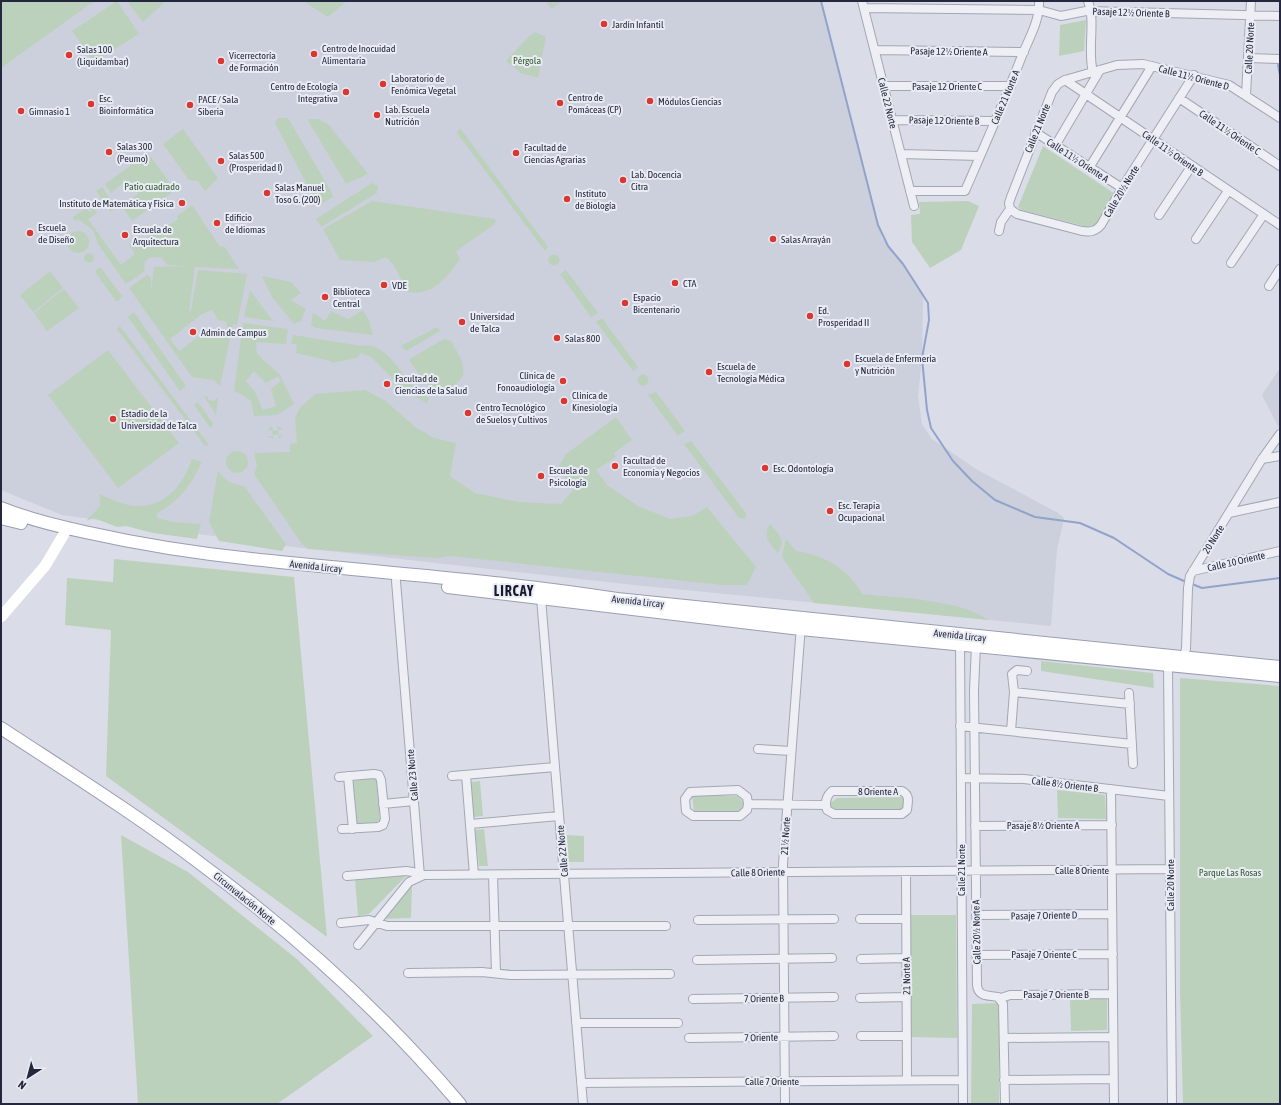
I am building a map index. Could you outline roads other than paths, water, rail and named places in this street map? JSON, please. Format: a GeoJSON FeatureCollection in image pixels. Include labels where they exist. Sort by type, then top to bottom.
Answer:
{"type":"FeatureCollection","features":[{"type":"Feature","properties":{"kind":"main road","name":"Avenida Lircay"},"geometry":{"type":"LineString","coordinates":[[1,508],[55,525],[123,541],[185,551],[801,623],[960,639],[1280,667]]}},
{"type":"Feature","properties":{"kind":"main road","name":"Avenida Lircay"},"geometry":{"type":"LineString","coordinates":[[1,518],[64,534],[182,558],[300,572],[543,593]]}},
{"type":"Feature","properties":{"kind":"main road","name":"Avenida Lircay"},"geometry":{"type":"LineString","coordinates":[[960,639],[976,645],[1280,676]]}},
{"type":"Feature","properties":{"kind":"main road","name":"Circunvalación Norte"},"geometry":{"type":"LineString","coordinates":[[1,728],[145,823],[201,863],[255,906],[349,988],[399,1037],[460,1104]]}},
{"type":"Feature","properties":{"kind":"street","name":"Calle 21 Norte A"},"geometry":{"type":"LineString","coordinates":[[910,191],[965,191],[1011,86],[1039,10],[1039,1]]}},
{"type":"Feature","properties":{"kind":"street"},"geometry":{"type":"LineString","coordinates":[[1055,146],[1087,95],[1096,72],[1089,58],[1091,11],[1088,1]]}},
{"type":"Feature","properties":{"kind":"street","name":"Calle 20 Norte"},"geometry":{"type":"LineString","coordinates":[[1246,95],[1251,1]]}},
{"type":"Feature","properties":{"kind":"street","name":"Pasaje 12½ Oriente B"},"geometry":{"type":"LineString","coordinates":[[863,5],[1039,10],[1061,16],[1091,11],[1280,16]]}},
{"type":"Feature","properties":{"kind":"street","name":"Calle 22 Norte"},"geometry":{"type":"LineString","coordinates":[[863,5],[914,206]]}},
{"type":"Feature","properties":{"kind":"street","name":"Pasaje 12½ Oriente A"},"geometry":{"type":"LineString","coordinates":[[875,50],[1024,52]]}},
{"type":"Feature","properties":{"kind":"street"},"geometry":{"type":"LineString","coordinates":[[1248,58],[1280,59]]}},
{"type":"Feature","properties":{"kind":"street","name":"Calle 11½ Oriente D"},"geometry":{"type":"LineString","coordinates":[[1096,72],[1117,65],[1133,64],[1152,66],[1194,75],[1229,85],[1280,118]]}},
{"type":"Feature","properties":{"kind":"street"},"geometry":{"type":"LineString","coordinates":[[1089,168],[1152,66]]}},
{"type":"Feature","properties":{"kind":"street","name":"Calle 21 Norte"},"geometry":{"type":"LineString","coordinates":[[1010,209],[1008,203],[1053,89],[1065,80],[1096,72]]}},
{"type":"Feature","properties":{"kind":"street","name":"Calle 20½ Norte"},"geometry":{"type":"LineString","coordinates":[[1010,209],[1017,214],[1091,232],[1101,225],[1122,188],[1194,75]]}},
{"type":"Feature","properties":{"kind":"street","name":"Calle 11½ Oriente B"},"geometry":{"type":"LineString","coordinates":[[1065,80],[1153,139],[1191,167],[1280,225]]}},
{"type":"Feature","properties":{"kind":"street","name":"Pasaje 12 Oriente C"},"geometry":{"type":"LineString","coordinates":[[884,86],[1011,86]]}},
{"type":"Feature","properties":{"kind":"street","name":"Calle 11½ Oriente C"},"geometry":{"type":"LineString","coordinates":[[1179,98],[1280,166]]}},
{"type":"Feature","properties":{"kind":"street","name":"Pasaje 12 Oriente B"},"geometry":{"type":"LineString","coordinates":[[892,120],[995,121]]}},
{"type":"Feature","properties":{"kind":"street","name":"Calle 11½ Oriente A"},"geometry":{"type":"LineString","coordinates":[[1035,132],[1122,188]]}},
{"type":"Feature","properties":{"kind":"street"},"geometry":{"type":"LineString","coordinates":[[901,154],[980,156]]}},
{"type":"Feature","properties":{"kind":"street"},"geometry":{"type":"LineString","coordinates":[[1159,215],[1191,167]]}},
{"type":"Feature","properties":{"kind":"street"},"geometry":{"type":"LineString","coordinates":[[1196,239],[1228,191]]}},
{"type":"Feature","properties":{"kind":"street"},"geometry":{"type":"LineString","coordinates":[[999,231],[1001,222],[1010,209]]}},
{"type":"Feature","properties":{"kind":"street"},"geometry":{"type":"LineString","coordinates":[[1231,263],[1264,214]]}},
{"type":"Feature","properties":{"kind":"street"},"geometry":{"type":"LineString","coordinates":[[1269,286],[1280,269]]}},
{"type":"Feature","properties":{"kind":"street","name":"20 Norte"},"geometry":{"type":"LineString","coordinates":[[1183,658],[1186,649],[1188,588],[1193,571],[1262,459],[1280,434]]}},
{"type":"Feature","properties":{"kind":"street"},"geometry":{"type":"LineString","coordinates":[[1262,459],[1280,456]]}},
{"type":"Feature","properties":{"kind":"street"},"geometry":{"type":"LineString","coordinates":[[1229,513],[1280,502]]}},
{"type":"Feature","properties":{"kind":"street"},"geometry":{"type":"LineString","coordinates":[[1,617],[45,566],[64,534]]}},
{"type":"Feature","properties":{"kind":"street","name":"Calle 10 Oriente"},"geometry":{"type":"LineString","coordinates":[[1193,571],[1280,551]]}},
{"type":"Feature","properties":{"kind":"street","name":"Calle 23 Norte"},"geometry":{"type":"LineString","coordinates":[[396,581],[420,876]]}},
{"type":"Feature","properties":{"kind":"street","name":"Calle 22 Norte"},"geometry":{"type":"LineString","coordinates":[[543,593],[555,767],[583,1104]]}},
{"type":"Feature","properties":{"kind":"street","name":"21½ Norte"},"geometry":{"type":"LineString","coordinates":[[785,1104],[783,872],[801,623]]}},
{"type":"Feature","properties":{"kind":"street","name":"Calle 21 Norte"},"geometry":{"type":"LineString","coordinates":[[960,639],[963,1104]]}},
{"type":"Feature","properties":{"kind":"street","name":"Calle 21 Norte"},"geometry":{"type":"LineString","coordinates":[[976,645],[974,675],[976,871]]}},
{"type":"Feature","properties":{"kind":"street","name":"Calle 20 Norte"},"geometry":{"type":"LineString","coordinates":[[1168,665],[1172,1104]]}},
{"type":"Feature","properties":{"kind":"street"},"geometry":{"type":"LineString","coordinates":[[1011,731],[1014,692],[1011,676],[1013,672],[1027,671]]}},
{"type":"Feature","properties":{"kind":"street"},"geometry":{"type":"LineString","coordinates":[[960,674],[974,675]]}},
{"type":"Feature","properties":{"kind":"street"},"geometry":{"type":"LineString","coordinates":[[1014,692],[1130,704]]}},
{"type":"Feature","properties":{"kind":"street"},"geometry":{"type":"LineString","coordinates":[[1129,693],[1133,764]]}},
{"type":"Feature","properties":{"kind":"street"},"geometry":{"type":"LineString","coordinates":[[960,726],[1132,744]]}},
{"type":"Feature","properties":{"kind":"street"},"geometry":{"type":"LineString","coordinates":[[758,749],[792,751]]}},
{"type":"Feature","properties":{"kind":"street"},"geometry":{"type":"LineString","coordinates":[[452,776],[555,767]]}},
{"type":"Feature","properties":{"kind":"street"},"geometry":{"type":"LineString","coordinates":[[339,777],[374,774],[379,775],[381,778],[385,819],[383,825],[378,827],[342,829]]}},
{"type":"Feature","properties":{"kind":"street"},"geometry":{"type":"LineString","coordinates":[[466,775],[474,875]]}},
{"type":"Feature","properties":{"kind":"street"},"geometry":{"type":"LineString","coordinates":[[348,776],[353,829]]}},
{"type":"Feature","properties":{"kind":"street","name":"Calle 8½ Oriente B"},"geometry":{"type":"LineString","coordinates":[[961,778],[1024,779],[1169,796]]}},
{"type":"Feature","properties":{"kind":"street"},"geometry":{"type":"LineString","coordinates":[[1111,789],[1114,1104]]}},
{"type":"Feature","properties":{"kind":"street"},"geometry":{"type":"LineString","coordinates":[[738,790],[747,798],[748,804],[747,810],[740,816],[693,816],[686,811],[685,799],[690,792],[738,790]]}},
{"type":"Feature","properties":{"kind":"street","name":"8 Oriente A"},"geometry":{"type":"LineString","coordinates":[[832,791],[902,791],[906,793],[909,798],[907,810],[902,814],[834,814],[827,810],[826,805],[827,798],[832,791]]}},
{"type":"Feature","properties":{"kind":"street"},"geometry":{"type":"LineString","coordinates":[[383,804],[414,801]]}},
{"type":"Feature","properties":{"kind":"street"},"geometry":{"type":"LineString","coordinates":[[748,804],[788,806],[826,805]]}},
{"type":"Feature","properties":{"kind":"street"},"geometry":{"type":"LineString","coordinates":[[470,824],[559,816]]}},
{"type":"Feature","properties":{"kind":"street","name":"Pasaje 8½ Oriente A"},"geometry":{"type":"LineString","coordinates":[[975,826],[1112,825]]}},
{"type":"Feature","properties":{"kind":"street","name":"Calle 8 Oriente"},"geometry":{"type":"LineString","coordinates":[[347,876],[406,870],[420,876],[494,874],[1170,869]]}},
{"type":"Feature","properties":{"kind":"street","name":"21 Norte A"},"geometry":{"type":"LineString","coordinates":[[906,871],[907,1080]]}},
{"type":"Feature","properties":{"kind":"street","name":"Calle 20½ Norte A"},"geometry":{"type":"LineString","coordinates":[[976,871],[977,988],[980,993],[1001,998]]}},
{"type":"Feature","properties":{"kind":"street"},"geometry":{"type":"LineString","coordinates":[[494,874],[496,973]]}},
{"type":"Feature","properties":{"kind":"street"},"geometry":{"type":"LineString","coordinates":[[358,945],[409,882],[420,876]]}},
{"type":"Feature","properties":{"kind":"street","name":"Pasaje 7 Oriente D"},"geometry":{"type":"LineString","coordinates":[[976,916],[1112,914]]}},
{"type":"Feature","properties":{"kind":"street"},"geometry":{"type":"LineString","coordinates":[[860,918],[906,919]]}},
{"type":"Feature","properties":{"kind":"street"},"geometry":{"type":"LineString","coordinates":[[698,920],[834,919]]}},
{"type":"Feature","properties":{"kind":"street"},"geometry":{"type":"LineString","coordinates":[[341,923],[369,920],[387,926],[666,926]]}},
{"type":"Feature","properties":{"kind":"street","name":"Pasaje 7 Oriente C"},"geometry":{"type":"LineString","coordinates":[[976,955],[1112,954]]}},
{"type":"Feature","properties":{"kind":"street"},"geometry":{"type":"LineString","coordinates":[[697,960],[832,958]]}},
{"type":"Feature","properties":{"kind":"street"},"geometry":{"type":"LineString","coordinates":[[861,959],[906,958]]}},
{"type":"Feature","properties":{"kind":"street"},"geometry":{"type":"LineString","coordinates":[[408,972],[496,973],[511,975],[670,974]]}},
{"type":"Feature","properties":{"kind":"street","name":"Pasaje 7 Oriente B"},"geometry":{"type":"LineString","coordinates":[[1001,998],[1010,995],[1113,994]]}},
{"type":"Feature","properties":{"kind":"street","name":"7 Oriente B"},"geometry":{"type":"LineString","coordinates":[[693,999],[834,997]]}},
{"type":"Feature","properties":{"kind":"street"},"geometry":{"type":"LineString","coordinates":[[860,998],[907,997]]}},
{"type":"Feature","properties":{"kind":"street"},"geometry":{"type":"LineString","coordinates":[[1001,998],[1004,1004],[1005,1104]]}},
{"type":"Feature","properties":{"kind":"street"},"geometry":{"type":"LineString","coordinates":[[576,1023],[678,1023]]}},
{"type":"Feature","properties":{"kind":"street","name":"7 Oriente"},"geometry":{"type":"LineString","coordinates":[[689,1038],[834,1036]]}},
{"type":"Feature","properties":{"kind":"street"},"geometry":{"type":"LineString","coordinates":[[860,1036],[907,1036]]}},
{"type":"Feature","properties":{"kind":"street"},"geometry":{"type":"LineString","coordinates":[[1004,1038],[1113,1037]]}},
{"type":"Feature","properties":{"kind":"street"},"geometry":{"type":"LineString","coordinates":[[1004,1080],[1114,1079]]}},
{"type":"Feature","properties":{"kind":"street","name":"Calle 7 Oriente"},"geometry":{"type":"LineString","coordinates":[[581,1083],[963,1080]]}},
{"type":"Feature","properties":{"kind":"waterway"},"geometry":{"type":"LineString","coordinates":[[821,1],[878,225],[888,246],[903,264],[928,303],[929,320],[922,358],[927,410],[931,428],[953,461],[972,481],[995,500],[1035,517],[1080,523],[1114,538],[1168,574],[1184,581]]}},
{"type":"Feature","properties":{"kind":"waterway"},"geometry":{"type":"LineString","coordinates":[[1278,65],[1280,75]]}},
{"type":"Feature","properties":{"kind":"waterway"},"geometry":{"type":"LineString","coordinates":[[1192,584],[1202,588],[1280,578]]}},
{"type":"Feature","properties":{"kind":"place","name":"Jardín Infantil"},"geometry":{"type":"Point","coordinates":[604,24]}},
{"type":"Feature","properties":{"kind":"place","name":"Centro de Inocuidad Alimentaria"},"geometry":{"type":"Point","coordinates":[314,54]}},
{"type":"Feature","properties":{"kind":"place","name":"Salas 100 (Liquidambar)"},"geometry":{"type":"Point","coordinates":[69,55]}},
{"type":"Feature","properties":{"kind":"place","name":"Vicerrectoría de Formación"},"geometry":{"type":"Point","coordinates":[221,61]}},
{"type":"Feature","properties":{"kind":"place","name":"Laboratorio de Fenómica Vegetal"},"geometry":{"type":"Point","coordinates":[383,84]}},
{"type":"Feature","properties":{"kind":"place","name":"Centro de Ecología Integrativa"},"geometry":{"type":"Point","coordinates":[346,92]}},
{"type":"Feature","properties":{"kind":"place","name":"Módulos Ciencias"},"geometry":{"type":"Point","coordinates":[650,101]}},
{"type":"Feature","properties":{"kind":"place","name":"Centro de Pomáceas (CP)"},"geometry":{"type":"Point","coordinates":[560,103]}},
{"type":"Feature","properties":{"kind":"place","name":"Esc. Bioinformática"},"geometry":{"type":"Point","coordinates":[91,104]}},
{"type":"Feature","properties":{"kind":"place","name":"PACE / Sala Siberia"},"geometry":{"type":"Point","coordinates":[190,105]}},
{"type":"Feature","properties":{"kind":"place","name":"Gimnasio 1"},"geometry":{"type":"Point","coordinates":[21,111]}},
{"type":"Feature","properties":{"kind":"place","name":"Lab. Escuela Nutrición"},"geometry":{"type":"Point","coordinates":[377,115]}},
{"type":"Feature","properties":{"kind":"place","name":"Salas 300 (Peumo)"},"geometry":{"type":"Point","coordinates":[109,152]}},
{"type":"Feature","properties":{"kind":"place","name":"Facultad de Ciencias Agrarias"},"geometry":{"type":"Point","coordinates":[516,153]}},
{"type":"Feature","properties":{"kind":"place","name":"Salas 500 (Prosperidad I)"},"geometry":{"type":"Point","coordinates":[221,161]}},
{"type":"Feature","properties":{"kind":"place","name":"Lab. Docencia Citra"},"geometry":{"type":"Point","coordinates":[623,180]}},
{"type":"Feature","properties":{"kind":"place","name":"Salas Manuel Toso G. (200)"},"geometry":{"type":"Point","coordinates":[267,193]}},
{"type":"Feature","properties":{"kind":"place","name":"Instituto de Biología"},"geometry":{"type":"Point","coordinates":[567,199]}},
{"type":"Feature","properties":{"kind":"place","name":"Instituto de Matemática y Física"},"geometry":{"type":"Point","coordinates":[182,203]}},
{"type":"Feature","properties":{"kind":"place","name":"Edificio de Idiomas"},"geometry":{"type":"Point","coordinates":[217,223]}},
{"type":"Feature","properties":{"kind":"place","name":"Escuela de Diseño"},"geometry":{"type":"Point","coordinates":[30,233]}},
{"type":"Feature","properties":{"kind":"place","name":"Escuela de Arquitectura"},"geometry":{"type":"Point","coordinates":[125,235]}},
{"type":"Feature","properties":{"kind":"place","name":"Salas Arrayán"},"geometry":{"type":"Point","coordinates":[773,239]}},
{"type":"Feature","properties":{"kind":"place","name":"CTA"},"geometry":{"type":"Point","coordinates":[675,283]}},
{"type":"Feature","properties":{"kind":"place","name":"VDE"},"geometry":{"type":"Point","coordinates":[384,285]}},
{"type":"Feature","properties":{"kind":"place","name":"Biblioteca Central"},"geometry":{"type":"Point","coordinates":[325,297]}},
{"type":"Feature","properties":{"kind":"place","name":"Espacio Bicentenario"},"geometry":{"type":"Point","coordinates":[625,303]}},
{"type":"Feature","properties":{"kind":"place","name":"Ed. Prosperidad II"},"geometry":{"type":"Point","coordinates":[810,316]}},
{"type":"Feature","properties":{"kind":"place","name":"Universidad de Talca"},"geometry":{"type":"Point","coordinates":[462,322]}},
{"type":"Feature","properties":{"kind":"place","name":"Admin de Campus"},"geometry":{"type":"Point","coordinates":[193,332]}},
{"type":"Feature","properties":{"kind":"place","name":"Salas 800"},"geometry":{"type":"Point","coordinates":[557,338]}},
{"type":"Feature","properties":{"kind":"place","name":"Escuela de Enfermería y Nutrición"},"geometry":{"type":"Point","coordinates":[847,364]}},
{"type":"Feature","properties":{"kind":"place","name":"Escuela de Tecnología Médica"},"geometry":{"type":"Point","coordinates":[709,372]}},
{"type":"Feature","properties":{"kind":"place","name":"Clínica de Fonoaudiología"},"geometry":{"type":"Point","coordinates":[563,381]}},
{"type":"Feature","properties":{"kind":"place","name":"Facultad de Ciencias de la Salud"},"geometry":{"type":"Point","coordinates":[387,384]}},
{"type":"Feature","properties":{"kind":"place","name":"Clínica de Kinesiología"},"geometry":{"type":"Point","coordinates":[564,401]}},
{"type":"Feature","properties":{"kind":"place","name":"Centro Tecnológico de Suelos y Cultivos"},"geometry":{"type":"Point","coordinates":[468,413]}},
{"type":"Feature","properties":{"kind":"place","name":"Estadio de la Universidad de Talca"},"geometry":{"type":"Point","coordinates":[113,419]}},
{"type":"Feature","properties":{"kind":"place","name":"Facultad de Economía y Negocios"},"geometry":{"type":"Point","coordinates":[615,466]}},
{"type":"Feature","properties":{"kind":"place","name":"Esc. Odontología"},"geometry":{"type":"Point","coordinates":[765,468]}},
{"type":"Feature","properties":{"kind":"place","name":"Escuela de Psicología"},"geometry":{"type":"Point","coordinates":[541,476]}},
{"type":"Feature","properties":{"kind":"place","name":"Esc. Terapia Ocupacional"},"geometry":{"type":"Point","coordinates":[830,511]}},
{"type":"Feature","properties":{"kind":"district","name":"LIRCAY"},"geometry":{"type":"Point","coordinates":[514,591]}},
{"type":"Feature","properties":{"kind":"park label","name":"Pérgola"},"geometry":{"type":"Point","coordinates":[527,60]}},
{"type":"Feature","properties":{"kind":"park label","name":"Patio cuadrado"},"geometry":{"type":"Point","coordinates":[152,186]}},
{"type":"Feature","properties":{"kind":"park label","name":"Parque Las Rosas"},"geometry":{"type":"Point","coordinates":[1230,872]}}]}
